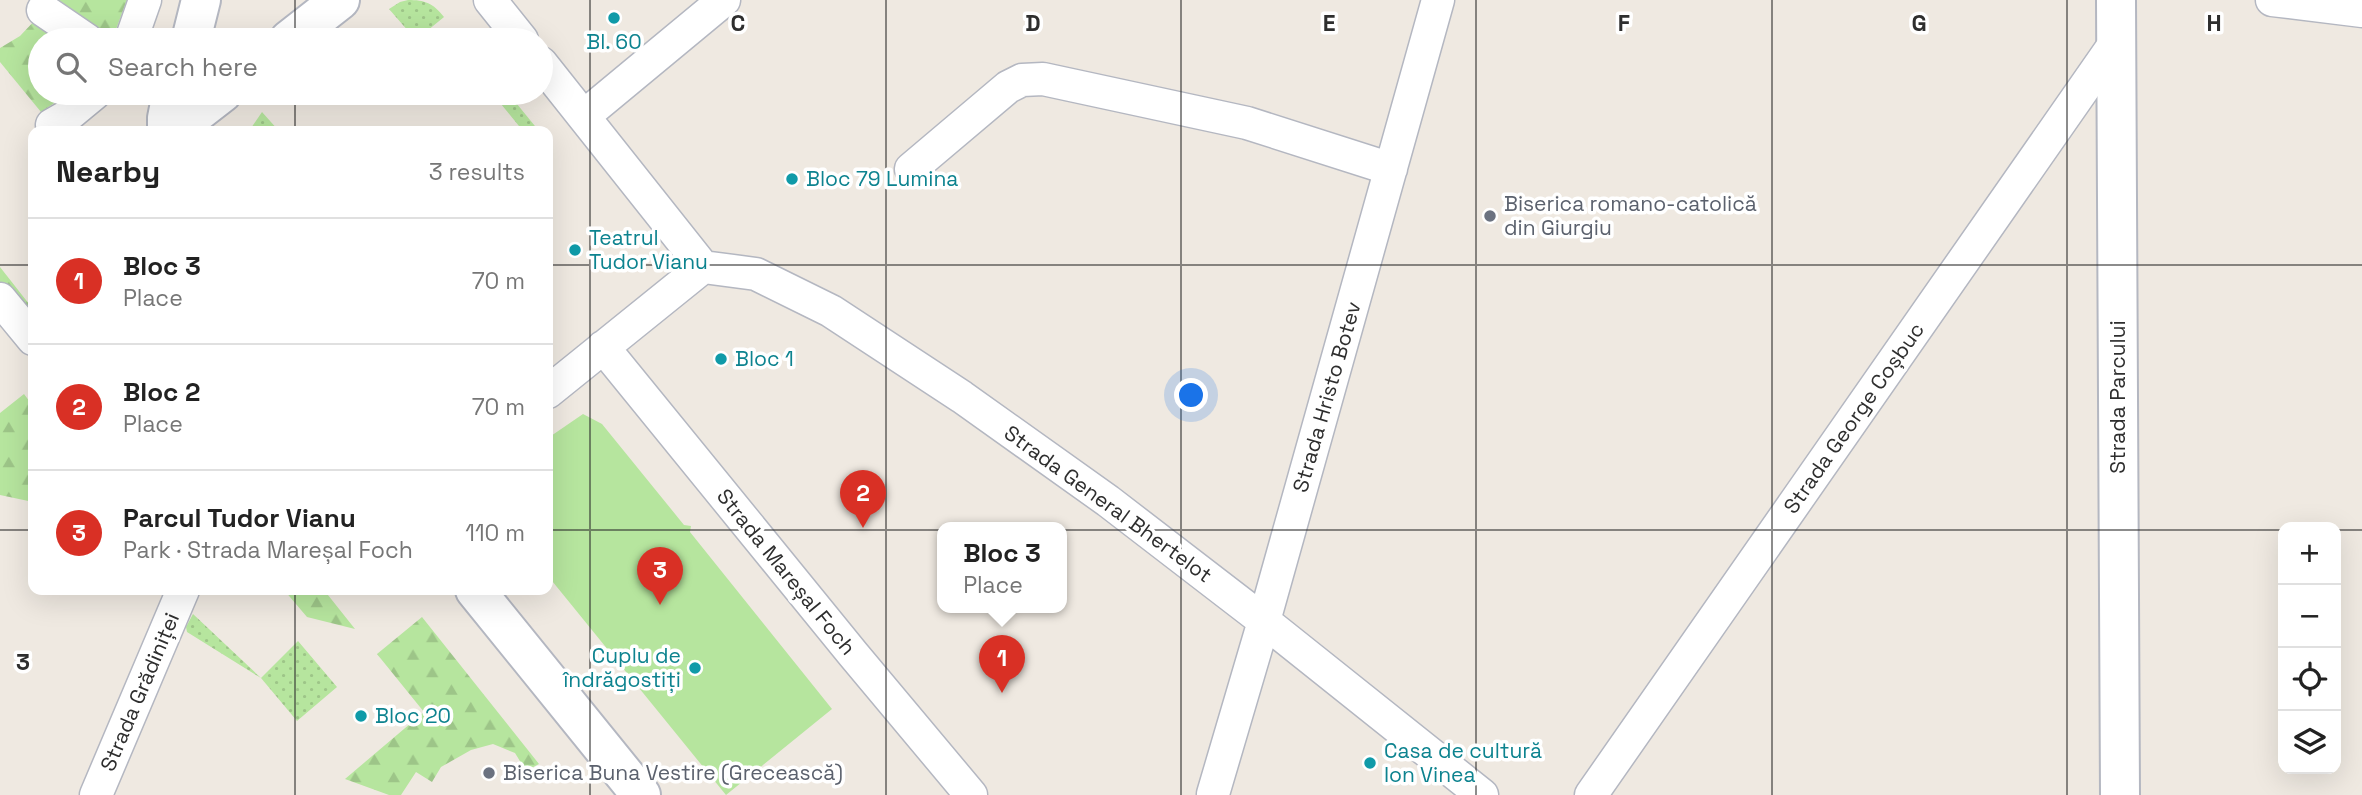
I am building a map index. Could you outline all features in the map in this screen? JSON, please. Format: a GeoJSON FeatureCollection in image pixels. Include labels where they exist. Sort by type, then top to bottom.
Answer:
{"type":"FeatureCollection","features":[{"type":"Feature","properties":{"kind":"street"},"geometry":{"type":"LineString","coordinates":[[135,28],[145,0]]}},
{"type":"Feature","properties":{"kind":"street"},"geometry":{"type":"LineString","coordinates":[[194,28],[201,0]]}},
{"type":"Feature","properties":{"kind":"street"},"geometry":{"type":"LineString","coordinates":[[304,28],[340,0]]}},
{"type":"Feature","properties":{"kind":"street"},"geometry":{"type":"LineString","coordinates":[[490,0],[512,28]]}},
{"type":"Feature","properties":{"kind":"street"},"geometry":{"type":"LineString","coordinates":[[584,116],[724,0]]}},
{"type":"Feature","properties":{"kind":"street","name":"Strada Hristo Botev"},"geometry":{"type":"LineString","coordinates":[[1213,794],[1438,0]]}},
{"type":"Feature","properties":{"kind":"street","name":"Strada Parcului"},"geometry":{"type":"LineString","coordinates":[[2116,0],[2120,795]]}},
{"type":"Feature","properties":{"kind":"street"},"geometry":{"type":"LineString","coordinates":[[2272,0],[2362,11]]}},
{"type":"Feature","properties":{"kind":"street"},"geometry":{"type":"LineString","coordinates":[[43,10],[69,28]]}},
{"type":"Feature","properties":{"kind":"street","name":"Strada George Coșbuc"},"geometry":{"type":"LineString","coordinates":[[1591,795],[2116,42]]}},
{"type":"Feature","properties":{"kind":"street"},"geometry":{"type":"LineString","coordinates":[[553,78],[703,267],[553,388]]}},
{"type":"Feature","properties":{"kind":"street"},"geometry":{"type":"LineString","coordinates":[[911,169],[1008,87],[1022,80],[1043,79],[1247,123],[1391,169]]}},
{"type":"Feature","properties":{"kind":"street"},"geometry":{"type":"LineString","coordinates":[[52,125],[79,105]]}},
{"type":"Feature","properties":{"kind":"street"},"geometry":{"type":"LineString","coordinates":[[167,126],[170,105]]}},
{"type":"Feature","properties":{"kind":"street"},"geometry":{"type":"LineString","coordinates":[[179,126],[207,105]]}},
{"type":"Feature","properties":{"kind":"street","name":"Strada General Bhertelot"},"geometry":{"type":"LineString","coordinates":[[703,267],[756,274],[831,311],[962,397],[1108,501],[1482,795]]}},
{"type":"Feature","properties":{"kind":"street"},"geometry":{"type":"LineString","coordinates":[[0,299],[28,333]]}},
{"type":"Feature","properties":{"kind":"street","name":"Strada Mareșal Foch"},"geometry":{"type":"LineString","coordinates":[[603,348],[971,795]]}},
{"type":"Feature","properties":{"kind":"street","name":"Strada Grădiniței"},"geometry":{"type":"LineString","coordinates":[[96,795],[181,595]]}},
{"type":"Feature","properties":{"kind":"street"},"geometry":{"type":"LineString","coordinates":[[479,595],[641,795]]}},
{"type":"Feature","properties":{"kind":"green space"},"geometry":{"type":"Polygon","coordinates":[[[48,0],[127,0],[116,28],[93,28],[48,0]]]}},
{"type":"Feature","properties":{"kind":"green space"},"geometry":{"type":"Polygon","coordinates":[[[408,0],[428,3],[444,17],[431,28],[406,28],[389,9],[408,0]]]}},
{"type":"Feature","properties":{"kind":"green space"},"geometry":{"type":"Polygon","coordinates":[[[37,18],[52,28],[28,28],[28,96],[0,62],[0,48],[20,36],[37,18]]]}},
{"type":"Feature","properties":{"kind":"green space"},"geometry":{"type":"Polygon","coordinates":[[[35,105],[51,105],[41,112],[35,105]]]}},
{"type":"Feature","properties":{"kind":"green space"},"geometry":{"type":"Polygon","coordinates":[[[502,105],[518,105],[535,126],[519,126],[502,105]]]}},
{"type":"Feature","properties":{"kind":"green space"},"geometry":{"type":"Polygon","coordinates":[[[262,112],[275,126],[252,126],[262,112]]]}},
{"type":"Feature","properties":{"kind":"green space"},"geometry":{"type":"Polygon","coordinates":[[[0,267],[28,303],[28,319],[0,285],[0,267]]]}},
{"type":"Feature","properties":{"kind":"green space"},"geometry":{"type":"Polygon","coordinates":[[[24,394],[28,399],[28,501],[0,495],[0,413],[24,394]]]}},
{"type":"Feature","properties":{"kind":"green space"},"geometry":{"type":"Polygon","coordinates":[[[583,414],[602,424],[684,525],[691,526],[690,532],[832,709],[726,795],[553,582],[553,435],[583,414]]]}},
{"type":"Feature","properties":{"kind":"green space"},"geometry":{"type":"Polygon","coordinates":[[[288,595],[328,595],[355,629],[307,617],[288,595]]]}},
{"type":"Feature","properties":{"kind":"green space"},"geometry":{"type":"Polygon","coordinates":[[[193,614],[261,678],[187,632],[186,627],[193,614]]]}},
{"type":"Feature","properties":{"kind":"green space"},"geometry":{"type":"Polygon","coordinates":[[[422,617],[539,764],[526,771],[515,753],[493,744],[471,750],[441,767],[432,782],[416,772],[401,795],[389,795],[345,779],[424,712],[377,654],[422,617]]]}},
{"type":"Feature","properties":{"kind":"green space"},"geometry":{"type":"Polygon","coordinates":[[[298,641],[337,687],[297,721],[261,678],[298,641]]]}},
{"type":"Feature","properties":{"kind":"place","name":"Bl. 60"},"geometry":{"type":"Point","coordinates":[614,18]}},
{"type":"Feature","properties":{"kind":"place","name":"Bloc 79 Lumina"},"geometry":{"type":"Point","coordinates":[792,179]}},
{"type":"Feature","properties":{"kind":"place","name":"Biserica romano-catolică din Giurgiu"},"geometry":{"type":"Point","coordinates":[1490,216]}},
{"type":"Feature","properties":{"kind":"place","name":"Teatrul Tudor Vianu"},"geometry":{"type":"Point","coordinates":[575,250]}},
{"type":"Feature","properties":{"kind":"place","name":"Bloc 1"},"geometry":{"type":"Point","coordinates":[721,359]}},
{"type":"Feature","properties":{"kind":"place","name":"Bloc 2"},"geometry":{"type":"Point","coordinates":[863,528]}},
{"type":"Feature","properties":{"kind":"place","name":"Parcul Tudor Vianu"},"geometry":{"type":"Point","coordinates":[660,605]}},
{"type":"Feature","properties":{"kind":"place","name":"Cuplu de îndrăgostiți"},"geometry":{"type":"Point","coordinates":[695,668]}},
{"type":"Feature","properties":{"kind":"place","name":"Bloc 3"},"geometry":{"type":"Point","coordinates":[1002,693]}},
{"type":"Feature","properties":{"kind":"place","name":"Bloc 20"},"geometry":{"type":"Point","coordinates":[361,716]}},
{"type":"Feature","properties":{"kind":"place","name":"Casa de cultură Ion Vinea"},"geometry":{"type":"Point","coordinates":[1370,763]}},
{"type":"Feature","properties":{"kind":"place","name":"Biserica Buna Vestire (Grecească)"},"geometry":{"type":"Point","coordinates":[489,773]}}]}
